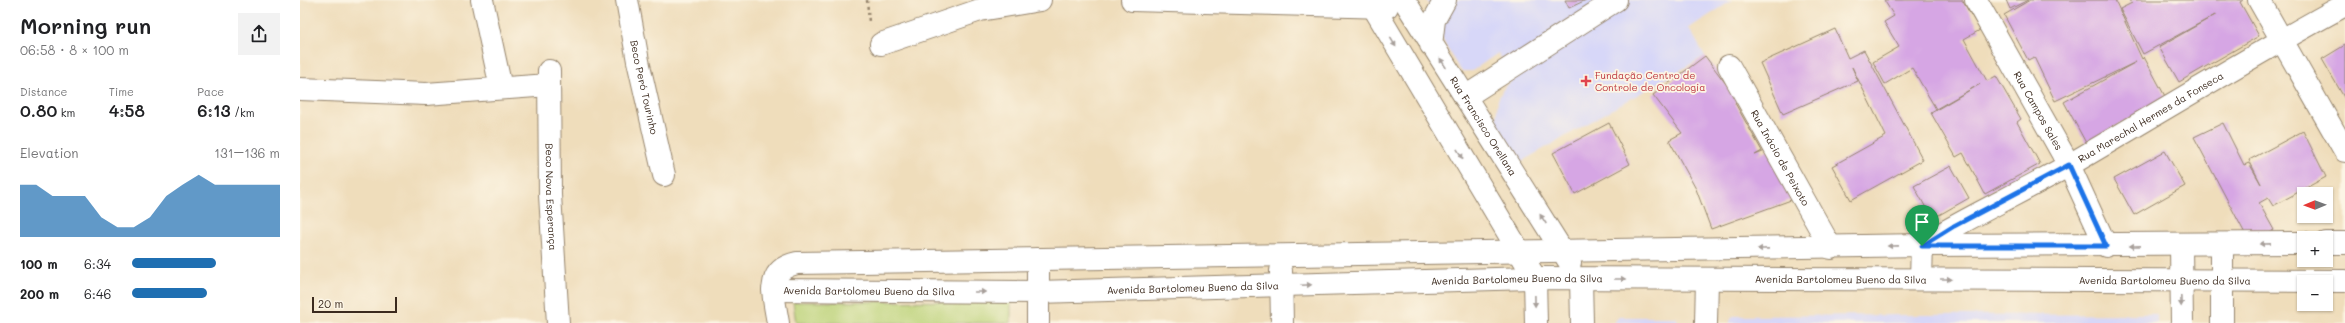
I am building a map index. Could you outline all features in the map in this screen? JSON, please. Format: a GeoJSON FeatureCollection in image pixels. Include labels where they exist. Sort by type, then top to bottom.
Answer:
{"type":"FeatureCollection","features":[{"type":"Feature","properties":{"kind":"street"},"geometry":{"type":"LineString","coordinates":[[300,89],[426,94],[501,88],[482,0]]}},
{"type":"Feature","properties":{"kind":"street","name":"Beco Peró Tourinho"},"geometry":{"type":"LineString","coordinates":[[627,0],[638,61],[664,175]]}},
{"type":"Feature","properties":{"kind":"street"},"geometry":{"type":"LineString","coordinates":[[881,44],[980,10],[1040,0]]}},
{"type":"Feature","properties":{"kind":"street"},"geometry":{"type":"LineString","coordinates":[[1132,0],[1373,4],[1405,3]]}},
{"type":"Feature","properties":{"kind":"street"},"geometry":{"type":"LineString","coordinates":[[1431,44],[1434,20],[1445,0]]}},
{"type":"Feature","properties":{"kind":"street"},"geometry":{"type":"LineString","coordinates":[[1465,97],[1616,0]]}},
{"type":"Feature","properties":{"kind":"street","name":"Rua Campos Sales"},"geometry":{"type":"LineString","coordinates":[[1976,0],[2069,165],[2106,246]]}},
{"type":"Feature","properties":{"kind":"street"},"geometry":{"type":"LineString","coordinates":[[2258,0],[2345,151]]}},
{"type":"Feature","properties":{"kind":"street","name":"Rua Francisco Orellana"},"geometry":{"type":"LineString","coordinates":[[1405,3],[1581,279]]}},
{"type":"Feature","properties":{"kind":"street"},"geometry":{"type":"LineString","coordinates":[[1373,4],[1535,278],[1536,323]]}},
{"type":"Feature","properties":{"kind":"street","name":"Rua Marechal Hermes da Fonseca"},"geometry":{"type":"LineString","coordinates":[[1922,246],[1954,226],[2069,165],[2281,40],[2345,5]]}},
{"type":"Feature","properties":{"kind":"street","name":"Rua Inácio de Peixoto"},"geometry":{"type":"LineString","coordinates":[[1729,66],[1831,248]]}},
{"type":"Feature","properties":{"kind":"street","name":"Beco Nova Esperança"},"geometry":{"type":"LineString","coordinates":[[501,88],[549,78],[550,195],[558,323]]}},
{"type":"Feature","properties":{"kind":"street"},"geometry":{"type":"LineString","coordinates":[[2333,243],[2345,243]]}},
{"type":"Feature","properties":{"kind":"street"},"geometry":{"type":"LineString","coordinates":[[2222,244],[2222,323]]}},
{"type":"Feature","properties":{"kind":"street","name":"Avenida Bartolomeu Bueno da Silva"},"geometry":{"type":"LineString","coordinates":[[2297,244],[1922,246],[797,263],[786,265],[778,271],[775,277],[773,290],[1038,292],[1535,278],[2345,281]]}},
{"type":"Feature","properties":{"kind":"street"},"geometry":{"type":"LineString","coordinates":[[2181,245],[2182,323]]}},
{"type":"Feature","properties":{"kind":"street"},"geometry":{"type":"LineString","coordinates":[[1921,279],[1922,246]]}},
{"type":"Feature","properties":{"kind":"street"},"geometry":{"type":"LineString","coordinates":[[1281,256],[1282,323]]}},
{"type":"Feature","properties":{"kind":"street"},"geometry":{"type":"LineString","coordinates":[[1038,260],[1038,323]]}},
{"type":"Feature","properties":{"kind":"street"},"geometry":{"type":"LineString","coordinates":[[1581,279],[1582,323]]}},
{"type":"Feature","properties":{"kind":"street"},"geometry":{"type":"LineString","coordinates":[[1706,323],[1707,279]]}},
{"type":"Feature","properties":{"kind":"street"},"geometry":{"type":"LineString","coordinates":[[773,290],[778,323]]}},
{"type":"Feature","properties":{"kind":"shaded area","name":"Fundação Centro de Controle de Oncologia"},"geometry":{"type":"Polygon","coordinates":[[[1427,0],[1733,0],[1689,28],[1705,56],[1517,164],[1499,133],[1496,122],[1498,100],[1502,91],[1514,78],[1498,53],[1472,71],[1462,71],[1458,67],[1445,44],[1427,0]]]}},
{"type":"Feature","properties":{"kind":"shaded area"},"geometry":{"type":"Polygon","coordinates":[[[2157,314],[2157,323],[1729,323],[1733,316],[2157,314]]]}},
{"type":"Feature","properties":{"kind":"shaded area"},"geometry":{"type":"Polygon","coordinates":[[[1619,317],[1676,317],[1679,323],[1613,323],[1619,317]]]}},
{"type":"Feature","properties":{"kind":"green space"},"geometry":{"type":"Polygon","coordinates":[[[1011,301],[1011,323],[796,323],[793,302],[1011,301]]]}},
{"type":"Feature","properties":{"kind":"building"},"geometry":{"type":"Polygon","coordinates":[[[1565,0],[1586,0],[1569,8],[1565,0]]]}},
{"type":"Feature","properties":{"kind":"building"},"geometry":{"type":"Polygon","coordinates":[[[1884,0],[1962,0],[1980,30],[1964,39],[1987,81],[1996,76],[2021,119],[2017,122],[2040,164],[1985,194],[1963,153],[1956,157],[1931,113],[1980,84],[1936,109],[1912,68],[1885,84],[1873,62],[1899,47],[1884,22],[1894,16],[1884,0]]]}},
{"type":"Feature","properties":{"kind":"building"},"geometry":{"type":"Polygon","coordinates":[[[2006,0],[2028,0],[2010,9],[2006,0]]]}},
{"type":"Feature","properties":{"kind":"building"},"geometry":{"type":"Polygon","coordinates":[[[2030,0],[2115,0],[2142,59],[2144,57],[2166,98],[2086,143],[2064,102],[2136,62],[2055,101],[2034,57],[2028,60],[2004,15],[2030,0]]]}},
{"type":"Feature","properties":{"kind":"building"},"geometry":{"type":"Polygon","coordinates":[[[2130,0],[2243,0],[2240,2],[2259,36],[2179,82],[2159,47],[2217,14],[2143,54],[2120,9],[2132,3],[2130,0]]]}},
{"type":"Feature","properties":{"kind":"building"},"geometry":{"type":"Polygon","coordinates":[[[1835,29],[1848,58],[1864,50],[1923,160],[1851,200],[1832,166],[1886,136],[1852,67],[1858,81],[1783,114],[1760,63],[1835,29]]]}},
{"type":"Feature","properties":{"kind":"building"},"geometry":{"type":"Polygon","coordinates":[[[2345,45],[2345,99],[2322,59],[2345,45]]]}},
{"type":"Feature","properties":{"kind":"building"},"geometry":{"type":"Polygon","coordinates":[[[1705,56],[1738,100],[1735,103],[1762,151],[1755,155],[1773,148],[1791,200],[1711,229],[1696,189],[1669,140],[1682,133],[1653,95],[1705,56]]]}},
{"type":"Feature","properties":{"kind":"building"},"geometry":{"type":"Polygon","coordinates":[[[1609,123],[1630,164],[1575,194],[1553,153],[1609,123]]]}},
{"type":"Feature","properties":{"kind":"building"},"geometry":{"type":"Polygon","coordinates":[[[2223,123],[2244,165],[2249,163],[2261,184],[2249,160],[2303,131],[2326,177],[2308,187],[2297,187],[2297,193],[2273,206],[2268,198],[2259,203],[2274,230],[2250,243],[2194,137],[2223,123]]]}},
{"type":"Feature","properties":{"kind":"building"},"geometry":{"type":"Polygon","coordinates":[[[2165,151],[2185,186],[2134,215],[2114,179],[2165,151]]]}},
{"type":"Feature","properties":{"kind":"building"},"geometry":{"type":"Polygon","coordinates":[[[1951,166],[1969,198],[1932,219],[1914,186],[1951,166]]]}},
{"type":"Feature","properties":{"kind":"place","name":"Fundação Centro de Controle de Oncologia"},"geometry":{"type":"Point","coordinates":[1586,81]}},
{"type":"Feature","properties":{"kind":"route"},"geometry":{"type":"LineString","coordinates":[[2069,165],[2106,246],[1922,246],[1954,226],[2069,165]]}}]}
